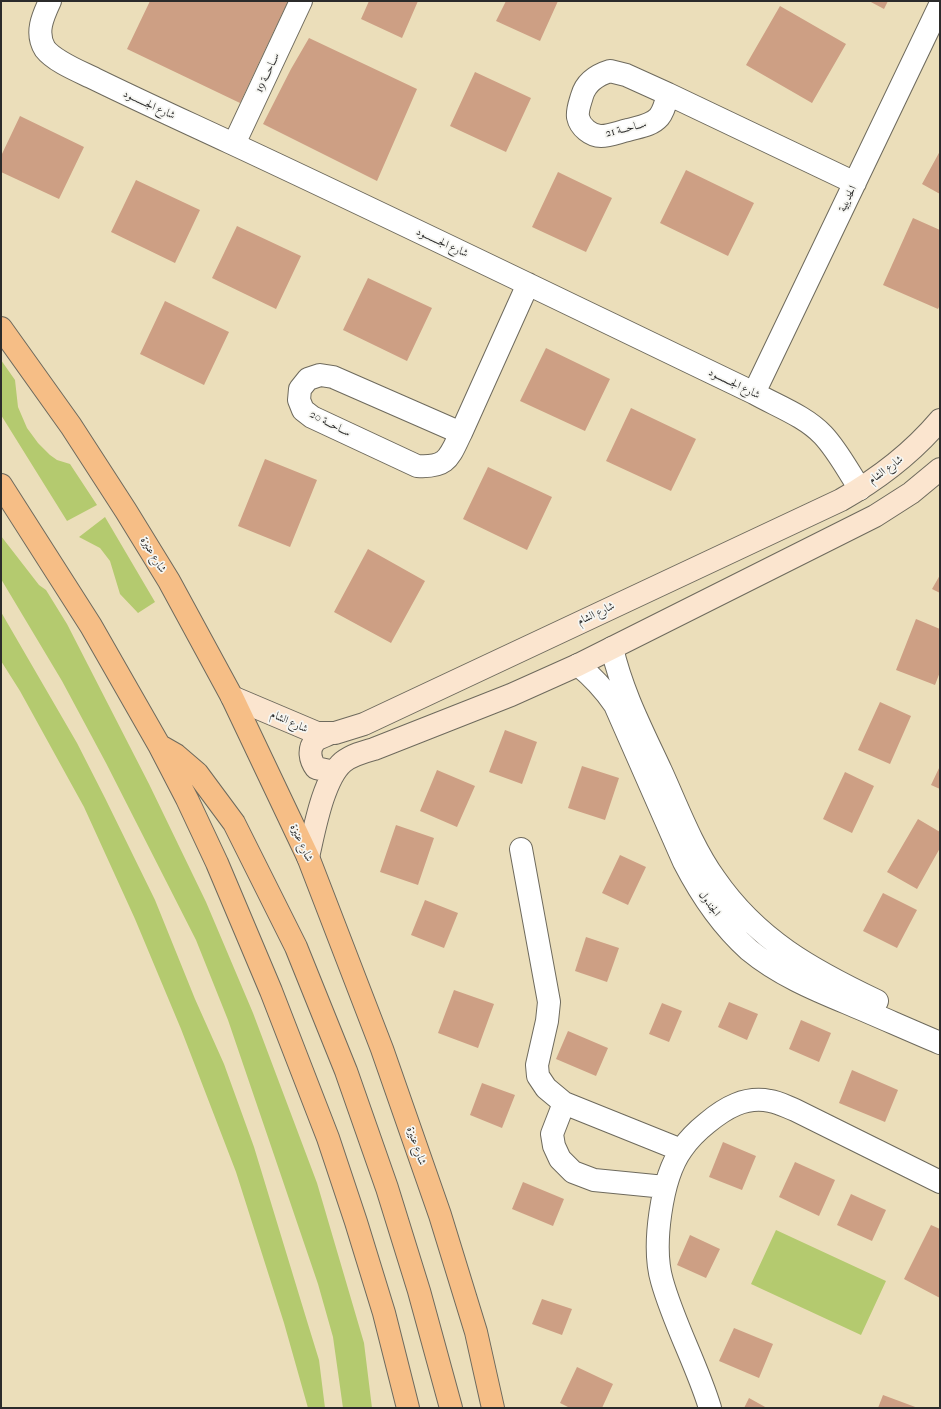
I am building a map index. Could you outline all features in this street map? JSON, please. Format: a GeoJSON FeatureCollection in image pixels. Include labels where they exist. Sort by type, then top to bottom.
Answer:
{"type":"FeatureCollection","features":[{"type":"Feature","properties":{"kind":"highway","name":"شارع عنيزة"},"geometry":{"type":"LineString","coordinates":[[1,328],[71,426],[169,581],[232,697],[308,857],[382,1049],[440,1215],[476,1332],[493,1408]]}},
{"type":"Feature","properties":{"kind":"highway"},"geometry":{"type":"LineString","coordinates":[[1,485],[91,626],[159,745],[187,798],[220,871],[271,991],[328,1138],[384,1313],[408,1408]]}},
{"type":"Feature","properties":{"kind":"highway"},"geometry":{"type":"LineString","coordinates":[[159,745],[176,755],[197,773],[230,818],[296,947],[346,1071],[387,1188],[419,1290],[451,1408]]}},
{"type":"Feature","properties":{"kind":"street","name":"شارع الجــــــــود"},"geometry":{"type":"LineString","coordinates":[[50,1],[41,23],[40,35],[45,49],[54,57],[70,67],[754,393],[797,416],[813,426],[823,435],[840,457],[860,489]]}},
{"type":"Feature","properties":{"kind":"street","name":"ســاحـــة 19"},"geometry":{"type":"LineString","coordinates":[[234,144],[301,1]]}},
{"type":"Feature","properties":{"kind":"street","name":"الحديبية"},"geometry":{"type":"LineString","coordinates":[[754,393],[940,5]]}},
{"type":"Feature","properties":{"kind":"street"},"geometry":{"type":"LineString","coordinates":[[668,94],[855,183]]}},
{"type":"Feature","properties":{"kind":"street","name":"ســاحـــة 20"},"geometry":{"type":"LineString","coordinates":[[461,433],[333,377],[320,375],[308,379],[300,389],[299,400],[304,410],[312,417],[417,466],[431,467],[442,463],[449,457],[461,433],[528,284]]}},
{"type":"Feature","properties":{"kind":"street","name":"شارع الشام"},"geometry":{"type":"LineString","coordinates":[[232,697],[310,731],[329,734],[348,730],[364,724],[841,500],[860,489],[906,455],[940,420]]}},
{"type":"Feature","properties":{"kind":"street"},"geometry":{"type":"LineString","coordinates":[[308,857],[322,802],[334,772],[343,762],[352,756],[374,749],[511,695],[578,665],[875,516],[911,493],[940,469]]}},
{"type":"Feature","properties":{"kind":"street","name":"الجندول"},"geometry":{"type":"LineString","coordinates":[[612,648],[617,670],[626,694],[700,855],[714,879],[730,900],[769,939],[791,955],[839,982],[940,1030]]}},
{"type":"Feature","properties":{"kind":"street","name":"الجندول"},"geometry":{"type":"LineString","coordinates":[[578,665],[595,680],[615,705],[684,862],[700,892],[729,931],[749,950],[794,980],[940,1043]]}},
{"type":"Feature","properties":{"kind":"street"},"geometry":{"type":"LineString","coordinates":[[329,734],[315,741],[310,751],[310,760],[316,768],[334,772]]}},
{"type":"Feature","properties":{"kind":"street"},"geometry":{"type":"LineString","coordinates":[[521,849],[549,1002],[547,1021],[537,1065],[538,1076],[546,1088],[564,1103],[681,1150]]}},
{"type":"Feature","properties":{"kind":"street"},"geometry":{"type":"LineString","coordinates":[[710,1408],[702,1382],[671,1308],[661,1279],[658,1246],[660,1216],[665,1187],[672,1167],[681,1150],[694,1133],[712,1118],[735,1105],[754,1099],[771,1101],[795,1110],[940,1182]]}},
{"type":"Feature","properties":{"kind":"street"},"geometry":{"type":"LineString","coordinates":[[564,1103],[552,1134],[554,1146],[560,1159],[573,1172],[594,1180],[665,1187]]}},
{"type":"Feature","properties":{"kind":"green space"},"geometry":{"type":"Polygon","coordinates":[[[1,360],[15,380],[18,407],[27,428],[38,443],[50,455],[57,460],[70,464],[97,505],[67,521],[1,415],[1,360]]]}},
{"type":"Feature","properties":{"kind":"green space"},"geometry":{"type":"Polygon","coordinates":[[[105,517],[155,602],[138,613],[120,594],[110,561],[100,548],[79,537],[105,517]]]}},
{"type":"Feature","properties":{"kind":"green space"},"geometry":{"type":"Polygon","coordinates":[[[1,536],[39,585],[46,590],[67,624],[149,784],[206,902],[253,1013],[317,1183],[364,1343],[372,1408],[343,1408],[333,1337],[318,1284],[228,1020],[196,940],[106,763],[62,681],[1,579],[1,536]]]}},
{"type":"Feature","properties":{"kind":"green space"},"geometry":{"type":"Polygon","coordinates":[[[1,612],[77,743],[105,798],[155,900],[195,999],[224,1064],[254,1147],[319,1360],[325,1408],[308,1408],[284,1323],[236,1172],[181,1029],[135,919],[84,807],[20,691],[1,661],[1,612]]]}},
{"type":"Feature","properties":{"kind":"green space"},"geometry":{"type":"Polygon","coordinates":[[[776,1230],[886,1281],[861,1335],[751,1284],[776,1230]]]}},
{"type":"Feature","properties":{"kind":"building"},"geometry":{"type":"Polygon","coordinates":[[[150,1],[288,1],[240,103],[127,49],[150,1]]]}},
{"type":"Feature","properties":{"kind":"building"},"geometry":{"type":"Polygon","coordinates":[[[369,1],[418,1],[402,38],[361,19],[369,1]]]}},
{"type":"Feature","properties":{"kind":"building"},"geometry":{"type":"Polygon","coordinates":[[[506,1],[558,1],[540,41],[496,21],[506,1]]]}},
{"type":"Feature","properties":{"kind":"building"},"geometry":{"type":"Polygon","coordinates":[[[869,1],[888,1],[884,9],[869,1]]]}},
{"type":"Feature","properties":{"kind":"building"},"geometry":{"type":"Polygon","coordinates":[[[780,6],[846,44],[812,103],[746,65],[780,6]]]}},
{"type":"Feature","properties":{"kind":"building"},"geometry":{"type":"Polygon","coordinates":[[[309,38],[417,89],[377,181],[263,124],[291,69],[309,38]]]}},
{"type":"Feature","properties":{"kind":"building"},"geometry":{"type":"Polygon","coordinates":[[[475,72],[531,98],[506,152],[450,126],[475,72]]]}},
{"type":"Feature","properties":{"kind":"building"},"geometry":{"type":"Polygon","coordinates":[[[20,116],[84,147],[59,199],[1,172],[1,156],[20,116]]]}},
{"type":"Feature","properties":{"kind":"building"},"geometry":{"type":"Polygon","coordinates":[[[940,151],[940,194],[922,184],[940,151]]]}},
{"type":"Feature","properties":{"kind":"building"},"geometry":{"type":"Polygon","coordinates":[[[686,170],[754,203],[728,256],[660,223],[686,170]]]}},
{"type":"Feature","properties":{"kind":"building"},"geometry":{"type":"Polygon","coordinates":[[[558,172],[612,198],[586,252],[532,227],[558,172]]]}},
{"type":"Feature","properties":{"kind":"building"},"geometry":{"type":"Polygon","coordinates":[[[136,180],[200,210],[175,263],[111,232],[136,180]]]}},
{"type":"Feature","properties":{"kind":"building"},"geometry":{"type":"Polygon","coordinates":[[[913,218],[940,230],[940,305],[938,309],[883,285],[913,218]]]}},
{"type":"Feature","properties":{"kind":"building"},"geometry":{"type":"Polygon","coordinates":[[[237,226],[301,256],[276,309],[212,278],[237,226]]]}},
{"type":"Feature","properties":{"kind":"building"},"geometry":{"type":"Polygon","coordinates":[[[368,278],[432,308],[407,361],[343,330],[368,278]]]}},
{"type":"Feature","properties":{"kind":"building"},"geometry":{"type":"Polygon","coordinates":[[[165,301],[229,332],[204,385],[140,354],[165,301]]]}},
{"type":"Feature","properties":{"kind":"building"},"geometry":{"type":"Polygon","coordinates":[[[546,348],[610,379],[585,431],[520,401],[546,348]]]}},
{"type":"Feature","properties":{"kind":"building"},"geometry":{"type":"Polygon","coordinates":[[[631,408],[696,439],[671,491],[606,461],[631,408]]]}},
{"type":"Feature","properties":{"kind":"building"},"geometry":{"type":"Polygon","coordinates":[[[265,459],[317,480],[290,547],[238,526],[265,459]]]}},
{"type":"Feature","properties":{"kind":"building"},"geometry":{"type":"Polygon","coordinates":[[[488,467],[552,497],[527,550],[463,519],[488,467]]]}},
{"type":"Feature","properties":{"kind":"building"},"geometry":{"type":"Polygon","coordinates":[[[368,549],[425,581],[391,643],[334,612],[368,549]]]}},
{"type":"Feature","properties":{"kind":"building"},"geometry":{"type":"Polygon","coordinates":[[[940,575],[940,593],[932,589],[940,575]]]}},
{"type":"Feature","properties":{"kind":"building"},"geometry":{"type":"Polygon","coordinates":[[[916,619],[940,629],[940,672],[935,685],[896,670],[916,619]]]}},
{"type":"Feature","properties":{"kind":"building"},"geometry":{"type":"Polygon","coordinates":[[[880,702],[911,716],[890,764],[858,750],[880,702]]]}},
{"type":"Feature","properties":{"kind":"building"},"geometry":{"type":"Polygon","coordinates":[[[505,730],[537,742],[522,784],[489,772],[505,730]]]}},
{"type":"Feature","properties":{"kind":"building"},"geometry":{"type":"Polygon","coordinates":[[[582,766],[619,778],[605,820],[568,808],[582,766]]]}},
{"type":"Feature","properties":{"kind":"building"},"geometry":{"type":"Polygon","coordinates":[[[940,766],[940,789],[931,785],[940,766]]]}},
{"type":"Feature","properties":{"kind":"building"},"geometry":{"type":"Polygon","coordinates":[[[437,770],[475,786],[457,827],[420,811],[437,770]]]}},
{"type":"Feature","properties":{"kind":"building"},"geometry":{"type":"Polygon","coordinates":[[[845,772],[874,786],[852,833],[823,819],[845,772]]]}},
{"type":"Feature","properties":{"kind":"building"},"geometry":{"type":"Polygon","coordinates":[[[918,819],[940,832],[940,848],[917,889],[887,872],[918,819]]]}},
{"type":"Feature","properties":{"kind":"building"},"geometry":{"type":"Polygon","coordinates":[[[396,825],[434,838],[418,885],[380,872],[396,825]]]}},
{"type":"Feature","properties":{"kind":"building"},"geometry":{"type":"Polygon","coordinates":[[[620,855],[646,867],[628,905],[602,893],[620,855]]]}},
{"type":"Feature","properties":{"kind":"building"},"geometry":{"type":"Polygon","coordinates":[[[883,893],[917,910],[897,948],[863,931],[883,893]]]}},
{"type":"Feature","properties":{"kind":"building"},"geometry":{"type":"Polygon","coordinates":[[[425,900],[458,913],[444,948],[411,935],[425,900]]]}},
{"type":"Feature","properties":{"kind":"building"},"geometry":{"type":"Polygon","coordinates":[[[586,937],[619,948],[607,982],[575,971],[586,937]]]}},
{"type":"Feature","properties":{"kind":"building"},"geometry":{"type":"Polygon","coordinates":[[[454,990],[494,1004],[478,1048],[438,1033],[454,990]]]}},
{"type":"Feature","properties":{"kind":"building"},"geometry":{"type":"Polygon","coordinates":[[[729,1002],[758,1014],[747,1040],[718,1027],[729,1002]]]}},
{"type":"Feature","properties":{"kind":"building"},"geometry":{"type":"Polygon","coordinates":[[[662,1003],[682,1011],[669,1042],[649,1034],[662,1003]]]}},
{"type":"Feature","properties":{"kind":"building"},"geometry":{"type":"Polygon","coordinates":[[[801,1020],[831,1033],[819,1062],[789,1049],[801,1020]]]}},
{"type":"Feature","properties":{"kind":"building"},"geometry":{"type":"Polygon","coordinates":[[[568,1031],[608,1048],[596,1076],[556,1059],[568,1031]]]}},
{"type":"Feature","properties":{"kind":"building"},"geometry":{"type":"Polygon","coordinates":[[[852,1070],[898,1090],[885,1122],[839,1103],[852,1070]]]}},
{"type":"Feature","properties":{"kind":"building"},"geometry":{"type":"Polygon","coordinates":[[[482,1083],[515,1095],[502,1128],[470,1115],[482,1083]]]}},
{"type":"Feature","properties":{"kind":"building"},"geometry":{"type":"Polygon","coordinates":[[[723,1142],[756,1156],[742,1190],[709,1177],[723,1142]]]}},
{"type":"Feature","properties":{"kind":"building"},"geometry":{"type":"Polygon","coordinates":[[[795,1162],[835,1180],[819,1216],[779,1197],[795,1162]]]}},
{"type":"Feature","properties":{"kind":"building"},"geometry":{"type":"Polygon","coordinates":[[[523,1182],[564,1199],[553,1226],[512,1209],[523,1182]]]}},
{"type":"Feature","properties":{"kind":"building"},"geometry":{"type":"Polygon","coordinates":[[[851,1194],[886,1210],[872,1241],[837,1225],[851,1194]]]}},
{"type":"Feature","properties":{"kind":"building"},"geometry":{"type":"Polygon","coordinates":[[[931,1225],[940,1229],[940,1298],[904,1279],[931,1225]]]}},
{"type":"Feature","properties":{"kind":"building"},"geometry":{"type":"Polygon","coordinates":[[[690,1235],[720,1249],[706,1278],[677,1265],[690,1235]]]}},
{"type":"Feature","properties":{"kind":"building"},"geometry":{"type":"Polygon","coordinates":[[[542,1299],[572,1309],[562,1335],[532,1324],[542,1299]]]}},
{"type":"Feature","properties":{"kind":"building"},"geometry":{"type":"Polygon","coordinates":[[[734,1328],[773,1344],[759,1378],[719,1361],[734,1328]]]}},
{"type":"Feature","properties":{"kind":"building"},"geometry":{"type":"Polygon","coordinates":[[[577,1367],[613,1384],[602,1408],[570,1408],[560,1403],[577,1367]]]}},
{"type":"Feature","properties":{"kind":"building"},"geometry":{"type":"Polygon","coordinates":[[[883,1395],[918,1408],[878,1408],[883,1395]]]}},
{"type":"Feature","properties":{"kind":"building"},"geometry":{"type":"Polygon","coordinates":[[[749,1398],[767,1408],[744,1408],[749,1398]]]}}]}
